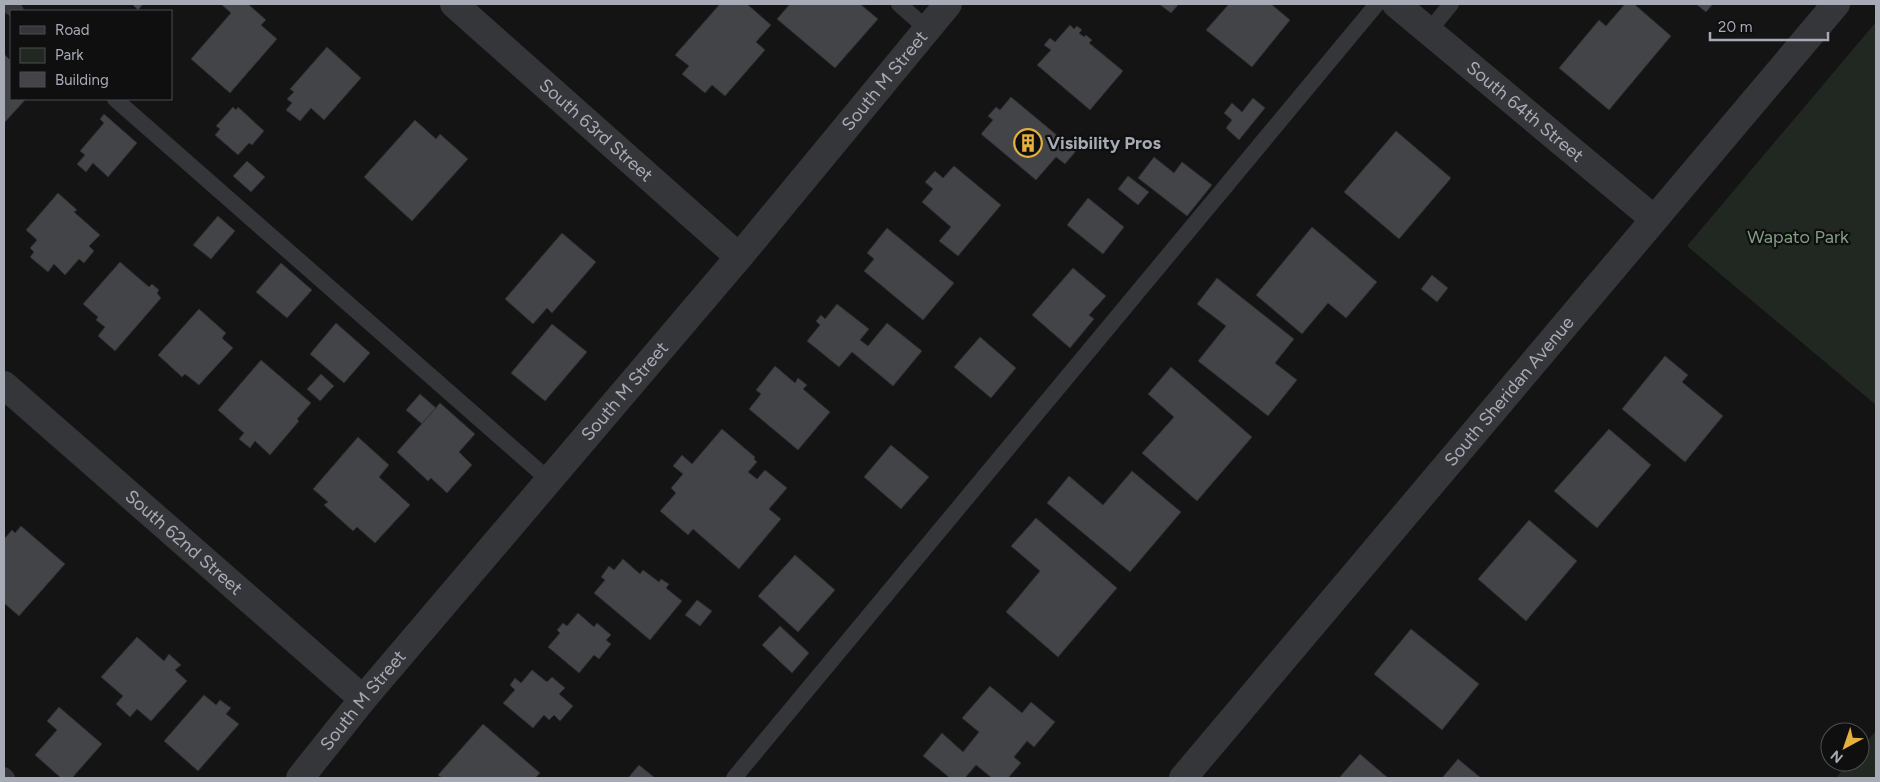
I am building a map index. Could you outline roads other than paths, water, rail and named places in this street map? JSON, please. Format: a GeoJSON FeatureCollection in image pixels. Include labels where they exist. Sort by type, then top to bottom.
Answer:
{"type":"FeatureCollection","features":[{"type":"Feature","properties":{"kind":"street","name":"South 63rd Street"},"geometry":{"type":"LineString","coordinates":[[454,4],[739,257]]}},
{"type":"Feature","properties":{"kind":"street","name":"South M Street"},"geometry":{"type":"LineString","coordinates":[[300,778],[363,699],[739,257],[948,4]]}},
{"type":"Feature","properties":{"kind":"street","name":"South 64th Street"},"geometry":{"type":"LineString","coordinates":[[1396,4],[1654,219]]}},
{"type":"Feature","properties":{"kind":"street","name":"South Sheridan Avenue"},"geometry":{"type":"LineString","coordinates":[[1183,778],[1836,4]]}},
{"type":"Feature","properties":{"kind":"street","name":"South 62nd Street"},"geometry":{"type":"LineString","coordinates":[[4,385],[363,699]]}},
{"type":"Feature","properties":{"kind":"lane"},"geometry":{"type":"LineString","coordinates":[[899,4],[927,28]]}},
{"type":"Feature","properties":{"kind":"lane"},"geometry":{"type":"LineString","coordinates":[[734,778],[1377,4]]}},
{"type":"Feature","properties":{"kind":"lane"},"geometry":{"type":"LineString","coordinates":[[1428,31],[1451,4]]}},
{"type":"Feature","properties":{"kind":"lane"},"geometry":{"type":"LineString","coordinates":[[116,100],[549,480]]}},
{"type":"Feature","properties":{"kind":"lane"},"geometry":{"type":"LineString","coordinates":[[4,775],[7,778]]}},
{"type":"Feature","properties":{"kind":"place","name":"Visibility Pros"},"geometry":{"type":"Point","coordinates":[1028,143]}},
{"type":"Feature","properties":{"kind":"park label","name":"Wapato Park"},"geometry":{"type":"Point","coordinates":[1798,237]}}]}
